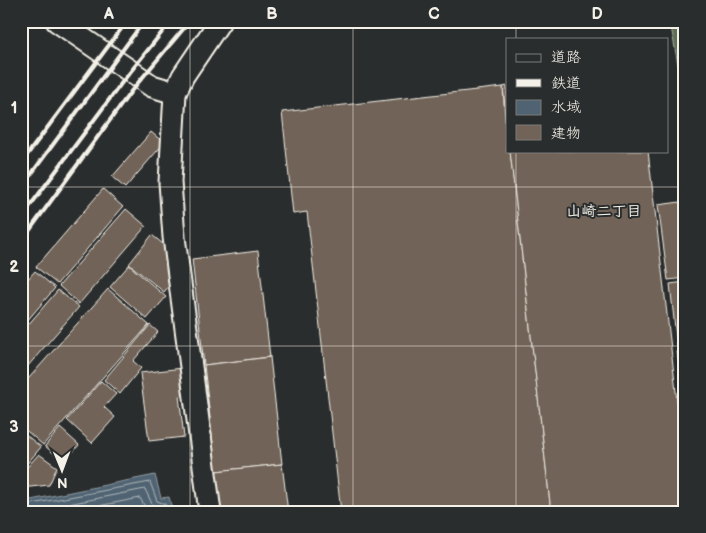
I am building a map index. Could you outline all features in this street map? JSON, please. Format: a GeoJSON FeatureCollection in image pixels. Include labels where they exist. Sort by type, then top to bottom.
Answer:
{"type":"FeatureCollection","features":[{"type":"Feature","properties":{"kind":"street"},"geometry":{"type":"LineString","coordinates":[[57,21],[152,86],[175,93]]}},
{"type":"Feature","properties":{"kind":"street"},"geometry":{"type":"LineString","coordinates":[[210,512],[174,237],[170,182],[175,93],[182,76],[220,21]]}},
{"type":"Feature","properties":{"kind":"green space"},"geometry":{"type":"Polygon","coordinates":[[[670,21],[685,21],[685,103],[670,21]]]}},
{"type":"Feature","properties":{"kind":"water"},"geometry":{"type":"Polygon","coordinates":[[[155,475],[161,498],[169,497],[173,512],[21,512],[21,502],[155,475]]]}},
{"type":"Feature","properties":{"kind":"building"},"geometry":{"type":"Polygon","coordinates":[[[506,86],[506,117],[503,87],[506,86]]]}},
{"type":"Feature","properties":{"kind":"building"},"geometry":{"type":"Polygon","coordinates":[[[503,87],[506,152],[510,152],[551,512],[341,512],[307,212],[293,214],[282,112],[503,87]]]}},
{"type":"Feature","properties":{"kind":"building"},"geometry":{"type":"Polygon","coordinates":[[[151,132],[164,143],[125,188],[112,177],[151,132]]]}},
{"type":"Feature","properties":{"kind":"building"},"geometry":{"type":"Polygon","coordinates":[[[510,152],[648,152],[685,469],[685,512],[551,512],[510,152]]]}},
{"type":"Feature","properties":{"kind":"building"},"geometry":{"type":"Polygon","coordinates":[[[103,189],[123,207],[57,284],[36,267],[103,189]]]}},
{"type":"Feature","properties":{"kind":"building"},"geometry":{"type":"Polygon","coordinates":[[[680,202],[685,243],[685,278],[668,280],[658,205],[680,202]]]}},
{"type":"Feature","properties":{"kind":"building"},"geometry":{"type":"Polygon","coordinates":[[[126,209],[146,226],[79,304],[59,286],[126,209]]]}},
{"type":"Feature","properties":{"kind":"building"},"geometry":{"type":"Polygon","coordinates":[[[152,235],[169,249],[173,281],[164,292],[129,264],[152,235]]]}},
{"type":"Feature","properties":{"kind":"building"},"geometry":{"type":"Polygon","coordinates":[[[258,251],[270,357],[204,365],[192,259],[258,251]]]}},
{"type":"Feature","properties":{"kind":"building"},"geometry":{"type":"Polygon","coordinates":[[[129,265],[166,297],[147,319],[110,287],[129,265]]]}},
{"type":"Feature","properties":{"kind":"building"},"geometry":{"type":"Polygon","coordinates":[[[35,271],[55,288],[21,328],[21,287],[35,271]]]}},
{"type":"Feature","properties":{"kind":"building"},"geometry":{"type":"Polygon","coordinates":[[[685,282],[685,345],[677,346],[670,284],[685,282]]]}},
{"type":"Feature","properties":{"kind":"building"},"geometry":{"type":"Polygon","coordinates":[[[108,289],[149,325],[43,445],[21,426],[21,387],[108,289]]]}},
{"type":"Feature","properties":{"kind":"building"},"geometry":{"type":"Polygon","coordinates":[[[58,290],[79,307],[21,374],[21,333],[58,290]]]}},
{"type":"Feature","properties":{"kind":"building"},"geometry":{"type":"Polygon","coordinates":[[[150,325],[158,332],[133,361],[141,368],[120,394],[104,380],[150,325]]]}},
{"type":"Feature","properties":{"kind":"building"},"geometry":{"type":"Polygon","coordinates":[[[685,350],[685,413],[677,351],[685,350]]]}},
{"type":"Feature","properties":{"kind":"building"},"geometry":{"type":"Polygon","coordinates":[[[270,357],[282,464],[216,471],[204,365],[270,357]]]}},
{"type":"Feature","properties":{"kind":"building"},"geometry":{"type":"Polygon","coordinates":[[[183,368],[187,395],[179,396],[184,437],[149,441],[140,373],[183,368]]]}},
{"type":"Feature","properties":{"kind":"building"},"geometry":{"type":"Polygon","coordinates":[[[101,381],[116,394],[104,407],[115,417],[92,443],[67,420],[101,381]]]}},
{"type":"Feature","properties":{"kind":"building"},"geometry":{"type":"Polygon","coordinates":[[[60,428],[79,445],[64,462],[45,446],[60,428]]]}},
{"type":"Feature","properties":{"kind":"building"},"geometry":{"type":"Polygon","coordinates":[[[21,431],[41,447],[21,471],[21,431]]]}},
{"type":"Feature","properties":{"kind":"building"},"geometry":{"type":"Polygon","coordinates":[[[39,454],[57,467],[49,485],[21,488],[21,474],[39,454]]]}},
{"type":"Feature","properties":{"kind":"building"},"geometry":{"type":"Polygon","coordinates":[[[282,464],[288,512],[220,512],[216,471],[282,464]]]}},
{"type":"Feature","properties":{"kind":"railway"},"geometry":{"type":"LineString","coordinates":[[21,163],[127,21]]}},
{"type":"Feature","properties":{"kind":"railway"},"geometry":{"type":"LineString","coordinates":[[21,188],[144,21]]}},
{"type":"Feature","properties":{"kind":"railway"},"geometry":{"type":"LineString","coordinates":[[21,218],[123,81],[171,21]]}},
{"type":"Feature","properties":{"kind":"railway"},"geometry":{"type":"LineString","coordinates":[[21,242],[132,90],[190,21]]}},
{"type":"Feature","properties":{"kind":"district","name":"山崎二丁目"},"geometry":{"type":"Point","coordinates":[604,211]}}]}
